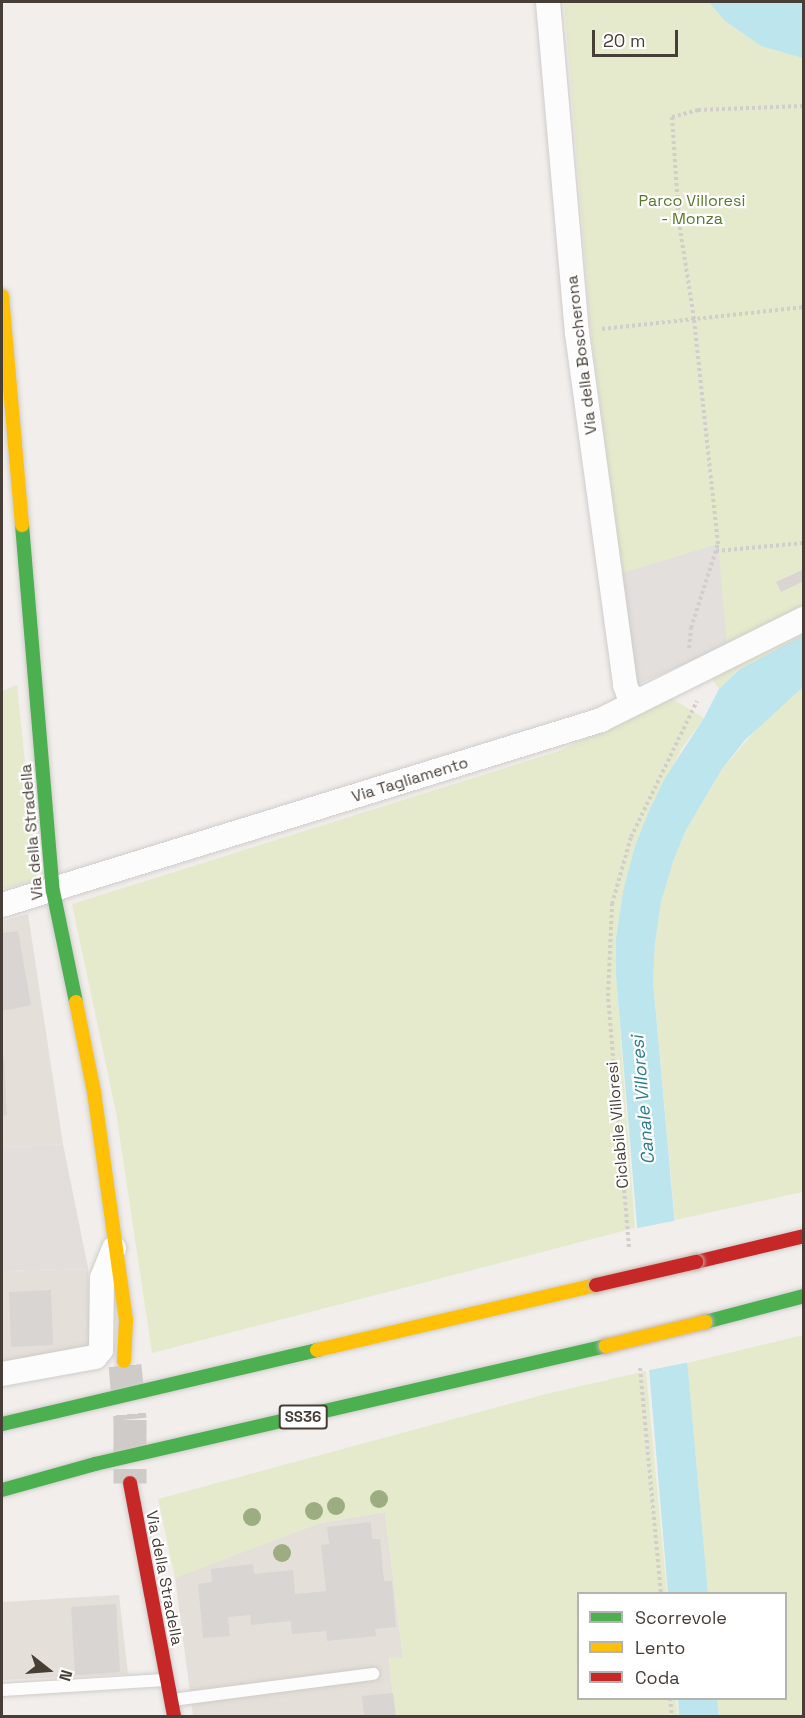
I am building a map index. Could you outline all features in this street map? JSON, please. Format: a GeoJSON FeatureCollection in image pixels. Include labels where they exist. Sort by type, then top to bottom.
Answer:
{"type":"FeatureCollection","features":[{"type":"Feature","properties":{"kind":"main road","name":"Via della Stradella"},"geometry":{"type":"LineString","coordinates":[[2,296],[53,891],[94,1092],[126,1321],[124,1361]]}},
{"type":"Feature","properties":{"kind":"main road"},"geometry":{"type":"LineString","coordinates":[[2,1424],[804,1236]]}},
{"type":"Feature","properties":{"kind":"main road","name":"SS36"},"geometry":{"type":"LineString","coordinates":[[2,1490],[95,1464],[606,1346],[804,1296]]}},
{"type":"Feature","properties":{"kind":"main road","name":"Via della Stradella"},"geometry":{"type":"LineString","coordinates":[[130,1483],[174,1716]]}},
{"type":"Feature","properties":{"kind":"street","name":"Via della Boscherona"},"geometry":{"type":"LineString","coordinates":[[548,2],[577,333],[625,685],[628,693],[638,701]]}},
{"type":"Feature","properties":{"kind":"street","name":"Via Tagliamento"},"geometry":{"type":"LineString","coordinates":[[2,905],[601,720],[804,619]]}},
{"type":"Feature","properties":{"kind":"street"},"geometry":{"type":"LineString","coordinates":[[2,1374],[95,1357],[101,1350],[102,1278],[114,1248]]}},
{"type":"Feature","properties":{"kind":"lane"},"geometry":{"type":"LineString","coordinates":[[171,1701],[373,1674]]}},
{"type":"Feature","properties":{"kind":"lane"},"geometry":{"type":"LineString","coordinates":[[2,1690],[167,1680]]}},
{"type":"Feature","properties":{"kind":"path","name":"Ciclabile Villoresi"},"geometry":{"type":"LineString","coordinates":[[630,1252],[608,996],[612,904],[632,837],[668,758],[696,707],[699,686],[688,662],[691,628],[718,544],[694,319],[679,222],[672,117],[698,110],[804,106]]}},
{"type":"Feature","properties":{"kind":"path"},"geometry":{"type":"LineString","coordinates":[[577,333],[804,307]]}},
{"type":"Feature","properties":{"kind":"path"},"geometry":{"type":"LineString","coordinates":[[716,551],[804,543]]}},
{"type":"Feature","properties":{"kind":"path"},"geometry":{"type":"LineString","coordinates":[[639,1358],[661,1592]]}},
{"type":"Feature","properties":{"kind":"path"},"geometry":{"type":"LineString","coordinates":[[670,1700],[672,1716]]}},
{"type":"Feature","properties":{"kind":"shaded area"},"geometry":{"type":"Polygon","coordinates":[[[718,544],[727,645],[636,685],[622,573],[718,544]]]}},
{"type":"Feature","properties":{"kind":"shaded area"},"geometry":{"type":"Polygon","coordinates":[[[28,914],[63,1144],[2,1148],[2,921],[28,914]]]}},
{"type":"Feature","properties":{"kind":"shaded area"},"geometry":{"type":"Polygon","coordinates":[[[63,1144],[88,1268],[2,1271],[2,1148],[63,1144]]]}},
{"type":"Feature","properties":{"kind":"shaded area"},"geometry":{"type":"Polygon","coordinates":[[[88,1268],[90,1343],[85,1349],[2,1362],[2,1271],[88,1268]]]}},
{"type":"Feature","properties":{"kind":"shaded area"},"geometry":{"type":"Polygon","coordinates":[[[385,1512],[403,1659],[389,1658],[395,1716],[193,1716],[175,1577],[320,1523],[385,1512]]]}},
{"type":"Feature","properties":{"kind":"shaded area"},"geometry":{"type":"Polygon","coordinates":[[[119,1595],[128,1674],[2,1680],[2,1602],[119,1595]]]}},
{"type":"Feature","properties":{"kind":"green space","name":"Parco Villoresi - Monza"},"geometry":{"type":"Polygon","coordinates":[[[564,2],[803,2],[803,635],[739,670],[719,689],[698,658],[636,685],[591,331],[564,2]]]}},
{"type":"Feature","properties":{"kind":"green space"},"geometry":{"type":"Polygon","coordinates":[[[17,685],[37,880],[2,889],[2,691],[17,685]]]}},
{"type":"Feature","properties":{"kind":"green space"},"geometry":{"type":"Polygon","coordinates":[[[803,687],[803,1192],[675,1220],[653,981],[655,943],[661,902],[674,859],[686,830],[722,769],[762,723],[803,687]]]}},
{"type":"Feature","properties":{"kind":"green space"},"geometry":{"type":"Polygon","coordinates":[[[671,698],[704,718],[682,748],[648,813],[635,846],[623,891],[616,938],[616,976],[635,1228],[152,1353],[116,1112],[72,904],[559,751],[671,698]]]}},
{"type":"Feature","properties":{"kind":"green space"},"geometry":{"type":"Polygon","coordinates":[[[803,1335],[803,1716],[719,1716],[717,1700],[787,1700],[787,1592],[708,1592],[687,1363],[803,1335]]]}},
{"type":"Feature","properties":{"kind":"green space"},"geometry":{"type":"Polygon","coordinates":[[[646,1371],[667,1592],[577,1592],[577,1700],[676,1700],[678,1716],[395,1716],[389,1657],[403,1658],[385,1512],[320,1523],[175,1578],[158,1499],[542,1395],[646,1371]]]}},
{"type":"Feature","properties":{"kind":"water"},"geometry":{"type":"Polygon","coordinates":[[[709,2],[803,2],[803,58],[761,46],[724,20],[709,2]]]}},
{"type":"Feature","properties":{"kind":"water","name":"Canale Villoresi"},"geometry":{"type":"Polygon","coordinates":[[[803,635],[803,687],[745,740],[722,769],[686,830],[674,859],[661,902],[655,943],[653,981],[708,1592],[668,1592],[616,976],[616,938],[623,891],[635,846],[648,813],[665,778],[704,718],[719,689],[739,670],[803,635]]]}},
{"type":"Feature","properties":{"kind":"water"},"geometry":{"type":"Polygon","coordinates":[[[678,1700],[717,1700],[719,1716],[679,1716],[678,1700]]]}},
{"type":"Feature","properties":{"kind":"pier"},"geometry":{"type":"Polygon","coordinates":[[[678,1220],[690,1362],[645,1371],[633,1229],[678,1220]]]}},
{"type":"Feature","properties":{"kind":"building"},"geometry":{"type":"Polygon","coordinates":[[[804,569],[804,581],[781,592],[776,582],[804,569]]]}},
{"type":"Feature","properties":{"kind":"building"},"geometry":{"type":"Polygon","coordinates":[[[18,931],[31,1005],[2,1011],[2,933],[18,931]]]}},
{"type":"Feature","properties":{"kind":"building"},"geometry":{"type":"Polygon","coordinates":[[[2,1057],[4,1057],[7,1115],[2,1116],[2,1057]]]}},
{"type":"Feature","properties":{"kind":"building"},"geometry":{"type":"Polygon","coordinates":[[[51,1290],[53,1345],[11,1347],[9,1292],[51,1290]]]}},
{"type":"Feature","properties":{"kind":"building"},"geometry":{"type":"Polygon","coordinates":[[[371,1522],[372,1539],[380,1539],[384,1581],[392,1581],[396,1627],[375,1629],[376,1636],[327,1641],[326,1631],[292,1634],[291,1621],[251,1625],[250,1615],[228,1617],[230,1636],[203,1638],[198,1584],[212,1582],[211,1569],[253,1564],[254,1574],[293,1570],[295,1594],[326,1591],[321,1545],[329,1544],[327,1527],[371,1522]]]}},
{"type":"Feature","properties":{"kind":"building"},"geometry":{"type":"Polygon","coordinates":[[[116,1604],[120,1672],[75,1675],[71,1607],[116,1604]]]}},
{"type":"Feature","properties":{"kind":"building"},"geometry":{"type":"Polygon","coordinates":[[[393,1693],[396,1716],[364,1716],[362,1696],[393,1693]]]}},
{"type":"Feature","properties":{"kind":"tunnel"},"geometry":{"type":"LineString","coordinates":[[125,1365],[130,1419],[130,1483]]}},
{"type":"Feature","properties":{"kind":"traffic: fast"},"geometry":{"type":"LineString","coordinates":[[22,525],[53,891],[76,1002]]}},
{"type":"Feature","properties":{"kind":"traffic: fast"},"geometry":{"type":"LineString","coordinates":[[705,1322],[804,1296]]}},
{"type":"Feature","properties":{"kind":"traffic: fast"},"geometry":{"type":"LineString","coordinates":[[2,1490],[95,1464],[606,1346]]}},
{"type":"Feature","properties":{"kind":"traffic: fast"},"geometry":{"type":"LineString","coordinates":[[2,1424],[317,1350]]}},
{"type":"Feature","properties":{"kind":"traffic: slow"},"geometry":{"type":"LineString","coordinates":[[2,296],[22,525]]}},
{"type":"Feature","properties":{"kind":"traffic: slow"},"geometry":{"type":"LineString","coordinates":[[76,1002],[94,1092],[126,1321],[124,1361]]}},
{"type":"Feature","properties":{"kind":"traffic: slow"},"geometry":{"type":"LineString","coordinates":[[317,1350],[596,1285]]}},
{"type":"Feature","properties":{"kind":"traffic: slow"},"geometry":{"type":"LineString","coordinates":[[606,1346],[705,1322]]}},
{"type":"Feature","properties":{"kind":"traffic: jam"},"geometry":{"type":"LineString","coordinates":[[696,1262],[804,1236]]}},
{"type":"Feature","properties":{"kind":"traffic: jam"},"geometry":{"type":"LineString","coordinates":[[596,1285],[696,1262]]}},
{"type":"Feature","properties":{"kind":"traffic: jam"},"geometry":{"type":"LineString","coordinates":[[130,1483],[174,1716]]}}]}
